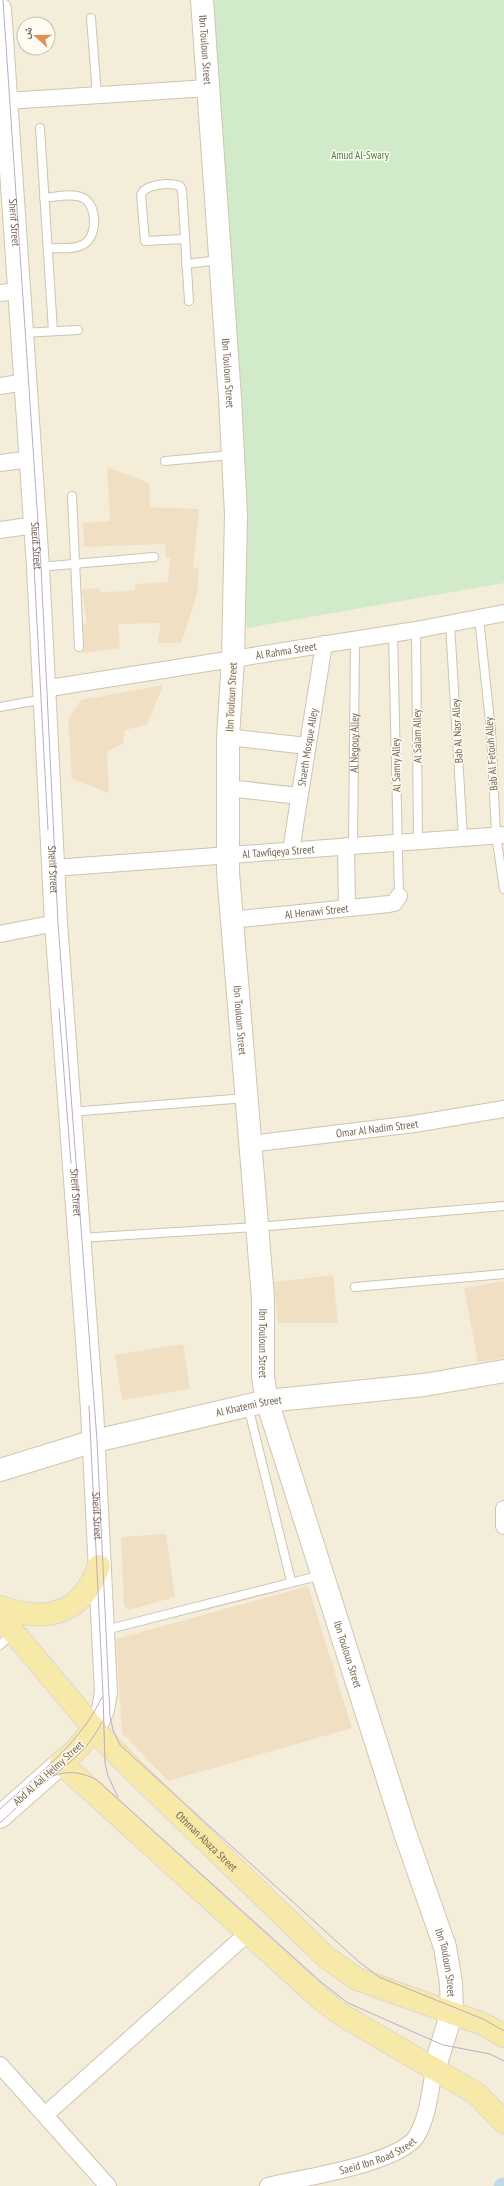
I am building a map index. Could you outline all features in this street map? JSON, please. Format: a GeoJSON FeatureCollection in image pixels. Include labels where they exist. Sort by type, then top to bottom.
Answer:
{"type":"FeatureCollection","features":[{"type":"Feature","properties":{"kind":"main road","name":"Ibn Touloun Street"},"geometry":{"type":"LineString","coordinates":[[202,0],[236,514],[233,659],[228,737],[227,854],[230,920],[247,1098],[256,1227],[263,1298],[263,1377],[257,1404],[322,1575],[405,1833],[445,1947],[451,1984],[452,2012],[434,2070]]}},
{"type":"Feature","properties":{"kind":"main road","name":"Sherif Street"},"geometry":{"type":"LineString","coordinates":[[0,9],[7,101],[4,123],[9,292],[22,334],[38,567],[56,923],[94,1441],[106,1692],[103,1710],[95,1728]]}},
{"type":"Feature","properties":{"kind":"main road","name":"Al Khatemi Street"},"geometry":{"type":"LineString","coordinates":[[0,1470],[94,1441],[257,1404],[424,1385],[504,1371]]}},
{"type":"Feature","properties":{"kind":"main road"},"geometry":{"type":"LineString","coordinates":[[0,1607],[35,1615],[46,1615],[64,1610],[78,1601],[89,1588],[99,1566]]}},
{"type":"Feature","properties":{"kind":"main road","name":"Othman Abaza Street"},"geometry":{"type":"LineString","coordinates":[[0,1616],[7,1639],[95,1728],[103,1739],[156,1794],[327,1958],[342,1970],[362,1981],[483,2024],[504,2036]]}},
{"type":"Feature","properties":{"kind":"main road","name":"Abd Al Aal Helmy Street"},"geometry":{"type":"LineString","coordinates":[[4,1810],[61,1764],[74,1752],[95,1728]]}},
{"type":"Feature","properties":{"kind":"main road"},"geometry":{"type":"LineString","coordinates":[[61,1764],[322,2000],[342,2015],[476,2094],[504,2122]]}},
{"type":"Feature","properties":{"kind":"street"},"geometry":{"type":"LineString","coordinates":[[7,101],[208,88]]}},
{"type":"Feature","properties":{"kind":"street"},"geometry":{"type":"LineString","coordinates":[[0,386],[25,382]]}},
{"type":"Feature","properties":{"kind":"street"},"geometry":{"type":"LineString","coordinates":[[0,463],[31,459]]}},
{"type":"Feature","properties":{"kind":"street"},"geometry":{"type":"LineString","coordinates":[[0,530],[35,525]]}},
{"type":"Feature","properties":{"kind":"street","name":"Al Rahma Street"},"geometry":{"type":"LineString","coordinates":[[44,694],[233,659],[393,634],[479,618],[504,616]]}},
{"type":"Feature","properties":{"kind":"street","name":"Shaeth Mosque Alley"},"geometry":{"type":"LineString","coordinates":[[291,850],[324,644]]}},
{"type":"Feature","properties":{"kind":"street"},"geometry":{"type":"LineString","coordinates":[[228,737],[307,746]]}},
{"type":"Feature","properties":{"kind":"street"},"geometry":{"type":"LineString","coordinates":[[228,788],[299,796]]}},
{"type":"Feature","properties":{"kind":"street","name":"Al Tawfiqeya Street"},"geometry":{"type":"LineString","coordinates":[[53,868],[500,835]]}},
{"type":"Feature","properties":{"kind":"street","name":"Al Negouy Alley"},"geometry":{"type":"LineString","coordinates":[[347,908],[350,846]]}},
{"type":"Feature","properties":{"kind":"street","name":"Al Henawi Street"},"geometry":{"type":"LineString","coordinates":[[230,920],[389,904],[394,903],[399,896]]}},
{"type":"Feature","properties":{"kind":"street"},"geometry":{"type":"LineString","coordinates":[[0,934],[56,923]]}},
{"type":"Feature","properties":{"kind":"street","name":"Omar Al Nadim Street"},"geometry":{"type":"LineString","coordinates":[[250,1144],[414,1124],[504,1109]]}},
{"type":"Feature","properties":{"kind":"street"},"geometry":{"type":"LineString","coordinates":[[504,1509],[504,1526]]}},
{"type":"Feature","properties":{"kind":"street"},"geometry":{"type":"LineString","coordinates":[[45,2115],[248,1933]]}},
{"type":"Feature","properties":{"kind":"street"},"geometry":{"type":"LineString","coordinates":[[0,2065],[108,2186]]}},
{"type":"Feature","properties":{"kind":"street","name":"Saeid Ibn Road Street"},"geometry":{"type":"LineString","coordinates":[[268,2186],[356,2165],[390,2155],[404,2148],[416,2137],[424,2117],[434,2070]]}},
{"type":"Feature","properties":{"kind":"lane"},"geometry":{"type":"LineString","coordinates":[[91,18],[96,95]]}},
{"type":"Feature","properties":{"kind":"lane"},"geometry":{"type":"LineString","coordinates":[[40,128],[53,332]]}},
{"type":"Feature","properties":{"kind":"lane"},"geometry":{"type":"LineString","coordinates":[[185,239],[145,241],[141,195],[142,190],[147,187],[161,185],[175,184],[180,186],[185,239],[189,301]]}},
{"type":"Feature","properties":{"kind":"lane"},"geometry":{"type":"LineString","coordinates":[[44,198],[79,196],[87,200],[92,210],[94,230],[92,236],[85,244],[80,246],[48,248]]}},
{"type":"Feature","properties":{"kind":"lane"},"geometry":{"type":"LineString","coordinates":[[186,264],[220,260]]}},
{"type":"Feature","properties":{"kind":"lane"},"geometry":{"type":"LineString","coordinates":[[22,334],[78,330]]}},
{"type":"Feature","properties":{"kind":"lane"},"geometry":{"type":"LineString","coordinates":[[165,461],[233,455]]}},
{"type":"Feature","properties":{"kind":"lane"},"geometry":{"type":"LineString","coordinates":[[72,496],[79,647]]}},
{"type":"Feature","properties":{"kind":"lane"},"geometry":{"type":"LineString","coordinates":[[38,567],[154,557]]}},
{"type":"Feature","properties":{"kind":"lane","name":"Bab Al Fetouh Alley"},"geometry":{"type":"LineString","coordinates":[[479,618],[491,731],[504,889]]}},
{"type":"Feature","properties":{"kind":"lane","name":"Bab Al Nasr Alley"},"geometry":{"type":"LineString","coordinates":[[450,624],[463,838]]}},
{"type":"Feature","properties":{"kind":"lane","name":"Al Salam Alley"},"geometry":{"type":"LineString","coordinates":[[416,630],[418,841]]}},
{"type":"Feature","properties":{"kind":"lane","name":"Al Samry Alley"},"geometry":{"type":"LineString","coordinates":[[393,634],[399,896]]}},
{"type":"Feature","properties":{"kind":"lane","name":"Al Negouy Alley"},"geometry":{"type":"LineString","coordinates":[[350,846],[355,640]]}},
{"type":"Feature","properties":{"kind":"lane"},"geometry":{"type":"LineString","coordinates":[[0,707],[44,694]]}},
{"type":"Feature","properties":{"kind":"lane"},"geometry":{"type":"LineString","coordinates":[[70,1112],[247,1098]]}},
{"type":"Feature","properties":{"kind":"lane"},"geometry":{"type":"LineString","coordinates":[[79,1238],[256,1227],[504,1206]]}},
{"type":"Feature","properties":{"kind":"lane"},"geometry":{"type":"LineString","coordinates":[[355,1287],[504,1274]]}},
{"type":"Feature","properties":{"kind":"lane"},"geometry":{"type":"LineString","coordinates":[[257,1404],[291,1581]]}},
{"type":"Feature","properties":{"kind":"lane"},"geometry":{"type":"LineString","coordinates":[[102,1630],[291,1581],[322,1575]]}},
{"type":"Feature","properties":{"kind":"shaded area"},"geometry":{"type":"Polygon","coordinates":[[[0,0],[504,0],[504,2186],[0,2186],[0,0]]]}},
{"type":"Feature","properties":{"kind":"green space","name":"Amud Al-Swary"},"geometry":{"type":"Polygon","coordinates":[[[206,0],[504,0],[504,583],[247,628],[206,0]]]}},
{"type":"Feature","properties":{"kind":"building"},"geometry":{"type":"Polygon","coordinates":[[[107,467],[149,483],[150,507],[199,509],[193,569],[199,568],[197,594],[181,643],[157,643],[161,623],[118,624],[120,648],[81,653],[84,647],[83,624],[87,623],[82,590],[99,588],[100,592],[134,591],[136,584],[168,582],[170,558],[166,558],[165,544],[84,547],[83,523],[110,521],[107,467]]]}},
{"type":"Feature","properties":{"kind":"building"},"geometry":{"type":"Polygon","coordinates":[[[163,685],[147,725],[125,730],[123,743],[107,752],[109,793],[72,779],[68,719],[81,700],[163,685]]]}},
{"type":"Feature","properties":{"kind":"building"},"geometry":{"type":"Polygon","coordinates":[[[333,1275],[338,1323],[278,1323],[274,1282],[333,1275]]]}},
{"type":"Feature","properties":{"kind":"building"},"geometry":{"type":"Polygon","coordinates":[[[504,1281],[504,1358],[478,1362],[464,1288],[504,1281]]]}},
{"type":"Feature","properties":{"kind":"building"},"geometry":{"type":"Polygon","coordinates":[[[183,1344],[190,1389],[122,1400],[115,1355],[183,1344]]]}},
{"type":"Feature","properties":{"kind":"building"},"geometry":{"type":"Polygon","coordinates":[[[166,1534],[175,1597],[129,1610],[124,1605],[121,1537],[166,1534]]]}},
{"type":"Feature","properties":{"kind":"building"},"geometry":{"type":"Polygon","coordinates":[[[308,1586],[352,1728],[168,1781],[122,1733],[116,1639],[308,1586]]]}},
{"type":"Feature","properties":{"kind":"tram line"},"geometry":{"type":"LineString","coordinates":[[3,0],[41,567],[58,923],[97,1440],[110,1716],[113,1730],[120,1745],[358,1961],[379,1977],[483,2019],[504,2031]]}},
{"type":"Feature","properties":{"kind":"tram line"},"geometry":{"type":"LineString","coordinates":[[32,528],[48,830]]}},
{"type":"Feature","properties":{"kind":"tram line"},"geometry":{"type":"LineString","coordinates":[[59,1009],[71,1163]]}},
{"type":"Feature","properties":{"kind":"tram line"},"geometry":{"type":"LineString","coordinates":[[89,1406],[105,1763],[108,1776],[118,1797]]}},
{"type":"Feature","properties":{"kind":"tram line"},"geometry":{"type":"LineString","coordinates":[[0,1809],[43,1771],[70,1744],[93,1714],[102,1697]]}},
{"type":"Feature","properties":{"kind":"tram line"},"geometry":{"type":"LineString","coordinates":[[0,1823],[32,1793],[68,1764],[92,1739],[102,1722]]}},
{"type":"Feature","properties":{"kind":"tram line"},"geometry":{"type":"LineString","coordinates":[[53,1776],[64,1773],[75,1773],[86,1775],[97,1780],[321,1982],[348,2003],[443,2045],[490,2054],[504,2061]]}}]}
